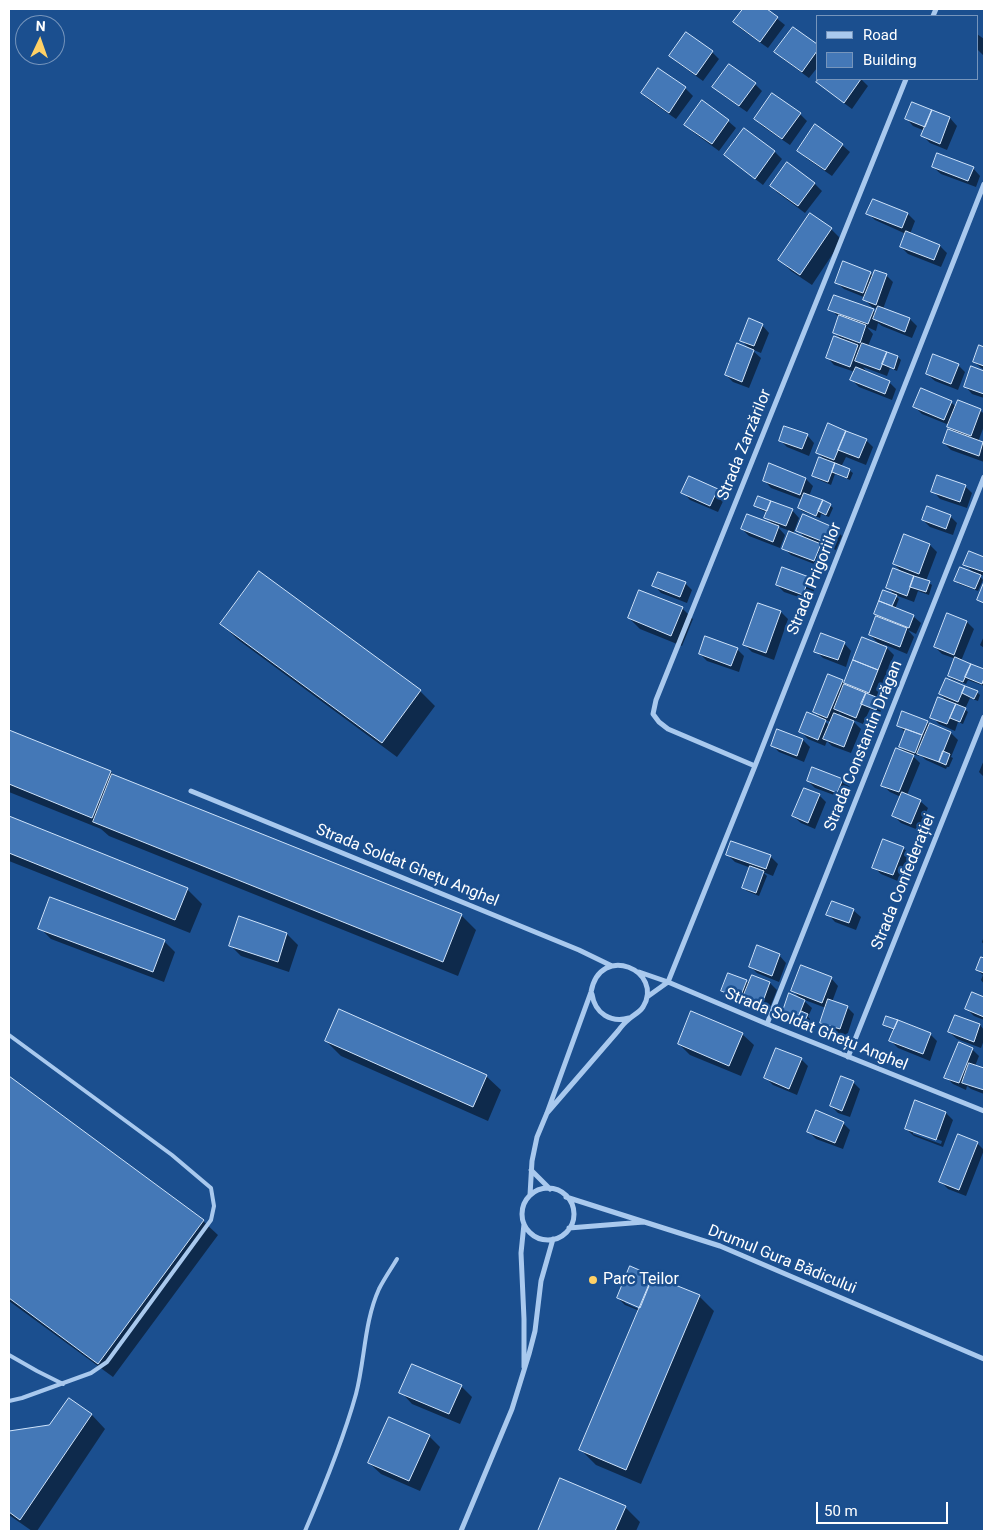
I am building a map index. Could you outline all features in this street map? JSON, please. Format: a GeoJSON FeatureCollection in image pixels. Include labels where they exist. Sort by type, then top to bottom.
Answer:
{"type":"FeatureCollection","features":[{"type":"Feature","properties":{"kind":"street","name":"Strada Zarzărilor"},"geometry":{"type":"LineString","coordinates":[[755,766],[659,722],[653,714],[656,700],[906,80]]}},
{"type":"Feature","properties":{"kind":"street","name":"Strada Prigoriilor"},"geometry":{"type":"LineString","coordinates":[[668,982],[984,184]]}},
{"type":"Feature","properties":{"kind":"street","name":"Strada Constantin Drăgan"},"geometry":{"type":"LineString","coordinates":[[766,1024],[984,477]]}},
{"type":"Feature","properties":{"kind":"street","name":"Strada Confederației"},"geometry":{"type":"LineString","coordinates":[[848,1057],[984,717]]}},
{"type":"Feature","properties":{"kind":"street","name":"Strada Soldat Ghețu Anghel"},"geometry":{"type":"LineString","coordinates":[[191,791],[580,950],[612,966]]}},
{"type":"Feature","properties":{"kind":"street"},"geometry":{"type":"LineString","coordinates":[[530,1196],[534,1149],[593,984],[597,976],[612,966],[630,967],[644,979],[647,997],[644,1006],[630,1018],[547,1113]]}},
{"type":"Feature","properties":{"kind":"street","name":"Strada Soldat Ghețu Anghel"},"geometry":{"type":"LineString","coordinates":[[638,972],[668,982],[766,1024],[984,1111]]}},
{"type":"Feature","properties":{"kind":"street"},"geometry":{"type":"LineString","coordinates":[[647,997],[668,982]]}},
{"type":"Feature","properties":{"kind":"street"},"geometry":{"type":"LineString","coordinates":[[591,992],[597,1009],[603,1015],[611,1019],[630,1018]]}},
{"type":"Feature","properties":{"kind":"street"},"geometry":{"type":"LineString","coordinates":[[531,1170],[550,1189]]}},
{"type":"Feature","properties":{"kind":"street"},"geometry":{"type":"LineString","coordinates":[[550,1189],[562,1192],[566,1196],[573,1212],[569,1228],[559,1237],[544,1239],[536,1237],[529,1232],[524,1224],[522,1209],[525,1202],[536,1191],[550,1189]]}},
{"type":"Feature","properties":{"kind":"street","name":"Drumul Gura Bădicului"},"geometry":{"type":"LineString","coordinates":[[566,1196],[720,1246],[984,1359]]}},
{"type":"Feature","properties":{"kind":"street"},"geometry":{"type":"LineString","coordinates":[[569,1228],[647,1221]]}},
{"type":"Feature","properties":{"kind":"street"},"geometry":{"type":"LineString","coordinates":[[524,1224],[521,1244],[524,1372]]}},
{"type":"Feature","properties":{"kind":"street"},"geometry":{"type":"LineString","coordinates":[[462,1531],[512,1409],[524,1372],[535,1331],[544,1267],[553,1239]]}},
{"type":"Feature","properties":{"kind":"lane"},"geometry":{"type":"LineString","coordinates":[[9,1035],[172,1156],[210,1188],[214,1206],[211,1220],[107,1362],[91,1373],[9,1401]]}},
{"type":"Feature","properties":{"kind":"lane"},"geometry":{"type":"LineString","coordinates":[[305,1531],[326,1483],[350,1415],[359,1383],[368,1327],[379,1290],[397,1259]]}},
{"type":"Feature","properties":{"kind":"lane"},"geometry":{"type":"LineString","coordinates":[[9,1355],[63,1384]]}},
{"type":"Feature","properties":{"kind":"building"},"geometry":{"type":"Polygon","coordinates":[[[743,9],[767,9],[778,17],[760,42],[733,22],[743,9]]]}},
{"type":"Feature","properties":{"kind":"building"},"geometry":{"type":"Polygon","coordinates":[[[793,27],[816,43],[816,52],[802,72],[774,52],[793,27]]]}},
{"type":"Feature","properties":{"kind":"building"},"geometry":{"type":"Polygon","coordinates":[[[686,32],[713,51],[696,75],[669,56],[686,32]]]}},
{"type":"Feature","properties":{"kind":"building"},"geometry":{"type":"Polygon","coordinates":[[[729,64],[756,83],[739,106],[712,87],[729,64]]]}},
{"type":"Feature","properties":{"kind":"building"},"geometry":{"type":"Polygon","coordinates":[[[658,68],[686,87],[669,113],[641,93],[658,68]]]}},
{"type":"Feature","properties":{"kind":"building"},"geometry":{"type":"Polygon","coordinates":[[[818,80],[860,80],[844,103],[816,82],[818,80]]]}},
{"type":"Feature","properties":{"kind":"building"},"geometry":{"type":"Polygon","coordinates":[[[772,93],[801,113],[782,139],[754,119],[772,93]]]}},
{"type":"Feature","properties":{"kind":"building"},"geometry":{"type":"Polygon","coordinates":[[[702,100],[729,120],[712,144],[684,125],[702,100]]]}},
{"type":"Feature","properties":{"kind":"building"},"geometry":{"type":"Polygon","coordinates":[[[912,102],[932,110],[925,127],[905,119],[912,102]]]}},
{"type":"Feature","properties":{"kind":"building"},"geometry":{"type":"Polygon","coordinates":[[[932,110],[950,117],[940,144],[921,136],[932,110]]]}},
{"type":"Feature","properties":{"kind":"building"},"geometry":{"type":"Polygon","coordinates":[[[815,124],[843,144],[825,170],[797,151],[815,124]]]}},
{"type":"Feature","properties":{"kind":"building"},"geometry":{"type":"Polygon","coordinates":[[[744,128],[775,151],[755,179],[724,155],[744,128]]]}},
{"type":"Feature","properties":{"kind":"building"},"geometry":{"type":"Polygon","coordinates":[[[937,153],[974,167],[968,181],[932,167],[937,153]]]}},
{"type":"Feature","properties":{"kind":"building"},"geometry":{"type":"Polygon","coordinates":[[[787,162],[815,183],[798,206],[770,186],[787,162]]]}},
{"type":"Feature","properties":{"kind":"building"},"geometry":{"type":"Polygon","coordinates":[[[873,199],[908,213],[902,228],[866,214],[873,199]]]}},
{"type":"Feature","properties":{"kind":"building"},"geometry":{"type":"Polygon","coordinates":[[[810,213],[832,228],[800,275],[778,260],[810,213]]]}},
{"type":"Feature","properties":{"kind":"building"},"geometry":{"type":"Polygon","coordinates":[[[906,231],[940,245],[934,260],[900,247],[906,231]]]}},
{"type":"Feature","properties":{"kind":"building"},"geometry":{"type":"Polygon","coordinates":[[[843,261],[871,272],[863,293],[835,283],[843,261]]]}},
{"type":"Feature","properties":{"kind":"building"},"geometry":{"type":"Polygon","coordinates":[[[875,270],[887,274],[876,305],[863,300],[875,270]]]}},
{"type":"Feature","properties":{"kind":"building"},"geometry":{"type":"Polygon","coordinates":[[[834,295],[874,309],[868,324],[828,310],[834,295]]]}},
{"type":"Feature","properties":{"kind":"building"},"geometry":{"type":"Polygon","coordinates":[[[878,306],[910,318],[905,332],[873,319],[878,306]]]}},
{"type":"Feature","properties":{"kind":"building"},"geometry":{"type":"Polygon","coordinates":[[[839,315],[866,325],[860,343],[833,333],[839,315]]]}},
{"type":"Feature","properties":{"kind":"building"},"geometry":{"type":"Polygon","coordinates":[[[749,318],[763,324],[754,346],[740,341],[749,318]]]}},
{"type":"Feature","properties":{"kind":"building"},"geometry":{"type":"Polygon","coordinates":[[[834,336],[858,345],[850,367],[826,358],[834,336]]]}},
{"type":"Feature","properties":{"kind":"building"},"geometry":{"type":"Polygon","coordinates":[[[737,343],[754,350],[742,382],[725,375],[737,343]]]}},
{"type":"Feature","properties":{"kind":"building"},"geometry":{"type":"Polygon","coordinates":[[[862,343],[887,352],[880,370],[855,361],[862,343]]]}},
{"type":"Feature","properties":{"kind":"building"},"geometry":{"type":"Polygon","coordinates":[[[979,345],[984,347],[984,366],[973,362],[979,345]]]}},
{"type":"Feature","properties":{"kind":"building"},"geometry":{"type":"Polygon","coordinates":[[[887,352],[898,356],[894,369],[882,364],[887,352]]]}},
{"type":"Feature","properties":{"kind":"building"},"geometry":{"type":"Polygon","coordinates":[[[933,354],[959,364],[951,384],[926,374],[933,354]]]}},
{"type":"Feature","properties":{"kind":"building"},"geometry":{"type":"Polygon","coordinates":[[[971,366],[984,371],[984,394],[964,387],[971,366]]]}},
{"type":"Feature","properties":{"kind":"building"},"geometry":{"type":"Polygon","coordinates":[[[856,367],[890,381],[885,394],[850,380],[856,367]]]}},
{"type":"Feature","properties":{"kind":"building"},"geometry":{"type":"Polygon","coordinates":[[[921,388],[952,401],[944,420],[913,407],[921,388]]]}},
{"type":"Feature","properties":{"kind":"building"},"geometry":{"type":"Polygon","coordinates":[[[958,400],[981,409],[971,436],[947,427],[958,400]]]}},
{"type":"Feature","properties":{"kind":"building"},"geometry":{"type":"Polygon","coordinates":[[[828,423],[846,431],[834,460],[816,453],[828,423]]]}},
{"type":"Feature","properties":{"kind":"building"},"geometry":{"type":"Polygon","coordinates":[[[784,426],[808,434],[802,449],[779,441],[784,426]]]}},
{"type":"Feature","properties":{"kind":"building"},"geometry":{"type":"Polygon","coordinates":[[[948,429],[983,442],[979,456],[943,443],[948,429]]]}},
{"type":"Feature","properties":{"kind":"building"},"geometry":{"type":"Polygon","coordinates":[[[846,431],[867,439],[859,458],[838,450],[846,431]]]}},
{"type":"Feature","properties":{"kind":"building"},"geometry":{"type":"Polygon","coordinates":[[[819,457],[835,463],[828,482],[812,476],[819,457]]]}},
{"type":"Feature","properties":{"kind":"building"},"geometry":{"type":"Polygon","coordinates":[[[769,463],[806,478],[800,495],[763,481],[769,463]]]}},
{"type":"Feature","properties":{"kind":"building"},"geometry":{"type":"Polygon","coordinates":[[[835,463],[850,469],[847,478],[832,472],[835,463]]]}},
{"type":"Feature","properties":{"kind":"building"},"geometry":{"type":"Polygon","coordinates":[[[937,475],[966,485],[960,502],[931,492],[937,475]]]}},
{"type":"Feature","properties":{"kind":"building"},"geometry":{"type":"Polygon","coordinates":[[[689,476],[718,489],[710,506],[681,493],[689,476]]]}},
{"type":"Feature","properties":{"kind":"building"},"geometry":{"type":"Polygon","coordinates":[[[804,493],[823,500],[816,516],[798,508],[804,493]]]}},
{"type":"Feature","properties":{"kind":"building"},"geometry":{"type":"Polygon","coordinates":[[[758,496],[771,501],[767,511],[754,506],[758,496]]]}},
{"type":"Feature","properties":{"kind":"building"},"geometry":{"type":"Polygon","coordinates":[[[823,500],[831,504],[826,515],[818,511],[823,500]]]}},
{"type":"Feature","properties":{"kind":"building"},"geometry":{"type":"Polygon","coordinates":[[[771,501],[793,509],[786,526],[764,518],[771,501]]]}},
{"type":"Feature","properties":{"kind":"building"},"geometry":{"type":"Polygon","coordinates":[[[927,506],[951,515],[946,529],[922,520],[927,506]]]}},
{"type":"Feature","properties":{"kind":"building"},"geometry":{"type":"Polygon","coordinates":[[[747,514],[779,526],[773,542],[741,529],[747,514]]]}},
{"type":"Feature","properties":{"kind":"building"},"geometry":{"type":"Polygon","coordinates":[[[803,514],[835,528],[829,544],[796,531],[803,514]]]}},
{"type":"Feature","properties":{"kind":"building"},"geometry":{"type":"Polygon","coordinates":[[[789,531],[821,544],[814,561],[782,549],[789,531]]]}},
{"type":"Feature","properties":{"kind":"building"},"geometry":{"type":"Polygon","coordinates":[[[904,534],[930,544],[919,574],[893,564],[904,534]]]}},
{"type":"Feature","properties":{"kind":"building"},"geometry":{"type":"Polygon","coordinates":[[[969,551],[984,557],[984,572],[963,565],[969,551]]]}},
{"type":"Feature","properties":{"kind":"building"},"geometry":{"type":"Polygon","coordinates":[[[782,567],[809,577],[803,595],[776,585],[782,567]]]}},
{"type":"Feature","properties":{"kind":"building"},"geometry":{"type":"Polygon","coordinates":[[[960,567],[981,575],[975,589],[954,581],[960,567]]]}},
{"type":"Feature","properties":{"kind":"building"},"geometry":{"type":"Polygon","coordinates":[[[893,568],[914,576],[907,596],[886,588],[893,568]]]}},
{"type":"Feature","properties":{"kind":"building"},"geometry":{"type":"Polygon","coordinates":[[[259,571],[421,690],[382,743],[220,624],[259,571]]]}},
{"type":"Feature","properties":{"kind":"building"},"geometry":{"type":"Polygon","coordinates":[[[658,572],[686,582],[680,597],[652,586],[658,572]]]}},
{"type":"Feature","properties":{"kind":"building"},"geometry":{"type":"Polygon","coordinates":[[[914,576],[930,581],[926,592],[910,587],[914,576]]]}},
{"type":"Feature","properties":{"kind":"building"},"geometry":{"type":"Polygon","coordinates":[[[984,582],[984,603],[977,600],[984,582]]]}},
{"type":"Feature","properties":{"kind":"building"},"geometry":{"type":"Polygon","coordinates":[[[639,590],[683,607],[671,636],[628,618],[639,590]]]}},
{"type":"Feature","properties":{"kind":"building"},"geometry":{"type":"Polygon","coordinates":[[[883,590],[897,595],[892,606],[879,601],[883,590]]]}},
{"type":"Feature","properties":{"kind":"building"},"geometry":{"type":"Polygon","coordinates":[[[879,601],[914,615],[909,628],[874,614],[879,601]]]}},
{"type":"Feature","properties":{"kind":"building"},"geometry":{"type":"Polygon","coordinates":[[[758,603],[781,611],[766,653],[743,645],[758,603]]]}},
{"type":"Feature","properties":{"kind":"building"},"geometry":{"type":"Polygon","coordinates":[[[947,613],[967,621],[954,655],[934,647],[947,613]]]}},
{"type":"Feature","properties":{"kind":"building"},"geometry":{"type":"Polygon","coordinates":[[[876,616],[907,628],[900,647],[869,635],[876,616]]]}},
{"type":"Feature","properties":{"kind":"building"},"geometry":{"type":"Polygon","coordinates":[[[821,633],[845,642],[838,660],[814,652],[821,633]]]}},
{"type":"Feature","properties":{"kind":"building"},"geometry":{"type":"Polygon","coordinates":[[[705,636],[738,648],[731,666],[699,654],[705,636]]]}},
{"type":"Feature","properties":{"kind":"building"},"geometry":{"type":"Polygon","coordinates":[[[862,637],[887,647],[878,670],[853,660],[862,637]]]}},
{"type":"Feature","properties":{"kind":"building"},"geometry":{"type":"Polygon","coordinates":[[[955,657],[971,664],[963,682],[948,676],[955,657]]]}},
{"type":"Feature","properties":{"kind":"building"},"geometry":{"type":"Polygon","coordinates":[[[853,660],[878,670],[869,693],[844,683],[853,660]]]}},
{"type":"Feature","properties":{"kind":"building"},"geometry":{"type":"Polygon","coordinates":[[[971,664],[984,669],[982,684],[965,677],[971,664]]]}},
{"type":"Feature","properties":{"kind":"building"},"geometry":{"type":"Polygon","coordinates":[[[828,674],[843,680],[827,718],[813,712],[828,674]]]}},
{"type":"Feature","properties":{"kind":"building"},"geometry":{"type":"Polygon","coordinates":[[[946,678],[965,686],[958,702],[939,694],[946,678]]]}},
{"type":"Feature","properties":{"kind":"building"},"geometry":{"type":"Polygon","coordinates":[[[844,684],[866,693],[856,718],[834,709],[844,684]]]}},
{"type":"Feature","properties":{"kind":"building"},"geometry":{"type":"Polygon","coordinates":[[[965,686],[978,691],[974,699],[962,693],[965,686]]]}},
{"type":"Feature","properties":{"kind":"building"},"geometry":{"type":"Polygon","coordinates":[[[866,693],[881,699],[876,710],[861,704],[866,693]]]}},
{"type":"Feature","properties":{"kind":"building"},"geometry":{"type":"Polygon","coordinates":[[[938,697],[956,704],[947,724],[930,718],[938,697]]]}},
{"type":"Feature","properties":{"kind":"building"},"geometry":{"type":"Polygon","coordinates":[[[956,704],[966,708],[960,722],[950,718],[956,704]]]}},
{"type":"Feature","properties":{"kind":"building"},"geometry":{"type":"Polygon","coordinates":[[[902,711],[928,721],[922,735],[897,726],[902,711]]]}},
{"type":"Feature","properties":{"kind":"building"},"geometry":{"type":"Polygon","coordinates":[[[807,712],[826,720],[818,740],[799,732],[807,712]]]}},
{"type":"Feature","properties":{"kind":"building"},"geometry":{"type":"Polygon","coordinates":[[[834,713],[854,721],[844,747],[823,739],[834,713]]]}},
{"type":"Feature","properties":{"kind":"building"},"geometry":{"type":"Polygon","coordinates":[[[930,723],[951,732],[939,762],[917,754],[930,723]]]}},
{"type":"Feature","properties":{"kind":"building"},"geometry":{"type":"Polygon","coordinates":[[[777,729],[803,739],[797,756],[771,746],[777,729]]]}},
{"type":"Feature","properties":{"kind":"building"},"geometry":{"type":"Polygon","coordinates":[[[906,729],[922,735],[915,753],[899,747],[906,729]]]}},
{"type":"Feature","properties":{"kind":"building"},"geometry":{"type":"Polygon","coordinates":[[[9,730],[111,771],[92,818],[9,784],[9,730]]]}},
{"type":"Feature","properties":{"kind":"building"},"geometry":{"type":"Polygon","coordinates":[[[896,748],[914,755],[899,792],[881,786],[896,748]]]}},
{"type":"Feature","properties":{"kind":"building"},"geometry":{"type":"Polygon","coordinates":[[[943,751],[950,754],[946,765],[939,762],[943,751]]]}},
{"type":"Feature","properties":{"kind":"building"},"geometry":{"type":"Polygon","coordinates":[[[812,767],[843,779],[837,793],[807,781],[812,767]]]}},
{"type":"Feature","properties":{"kind":"building"},"geometry":{"type":"Polygon","coordinates":[[[112,774],[462,914],[443,962],[93,822],[112,774]]]}},
{"type":"Feature","properties":{"kind":"building"},"geometry":{"type":"Polygon","coordinates":[[[804,788],[820,794],[808,823],[792,816],[804,788]]]}},
{"type":"Feature","properties":{"kind":"building"},"geometry":{"type":"Polygon","coordinates":[[[902,792],[921,800],[911,824],[892,816],[902,792]]]}},
{"type":"Feature","properties":{"kind":"building"},"geometry":{"type":"Polygon","coordinates":[[[9,816],[188,888],[175,920],[9,853],[9,816]]]}},
{"type":"Feature","properties":{"kind":"building"},"geometry":{"type":"Polygon","coordinates":[[[883,839],[904,847],[893,875],[872,868],[883,839]]]}},
{"type":"Feature","properties":{"kind":"building"},"geometry":{"type":"Polygon","coordinates":[[[731,841],[771,855],[766,869],[726,855],[731,841]]]}},
{"type":"Feature","properties":{"kind":"building"},"geometry":{"type":"Polygon","coordinates":[[[750,866],[764,871],[756,893],[742,888],[750,866]]]}},
{"type":"Feature","properties":{"kind":"building"},"geometry":{"type":"Polygon","coordinates":[[[50,897],[165,940],[153,972],[38,929],[50,897]]]}},
{"type":"Feature","properties":{"kind":"building"},"geometry":{"type":"Polygon","coordinates":[[[832,901],[854,909],[849,923],[826,915],[832,901]]]}},
{"type":"Feature","properties":{"kind":"building"},"geometry":{"type":"Polygon","coordinates":[[[239,916],[287,933],[278,962],[229,946],[239,916]]]}},
{"type":"Feature","properties":{"kind":"building"},"geometry":{"type":"Polygon","coordinates":[[[757,945],[780,954],[772,976],[749,967],[757,945]]]}},
{"type":"Feature","properties":{"kind":"building"},"geometry":{"type":"Polygon","coordinates":[[[981,957],[984,958],[984,973],[976,970],[981,957]]]}},
{"type":"Feature","properties":{"kind":"building"},"geometry":{"type":"Polygon","coordinates":[[[801,965],[832,977],[822,1003],[791,991],[801,965]]]}},
{"type":"Feature","properties":{"kind":"building"},"geometry":{"type":"Polygon","coordinates":[[[728,973],[747,980],[740,998],[721,991],[728,973]]]}},
{"type":"Feature","properties":{"kind":"building"},"geometry":{"type":"Polygon","coordinates":[[[752,975],[770,982],[762,1004],[743,997],[752,975]]]}},
{"type":"Feature","properties":{"kind":"building"},"geometry":{"type":"Polygon","coordinates":[[[972,992],[984,997],[984,1017],[965,1009],[972,992]]]}},
{"type":"Feature","properties":{"kind":"building"},"geometry":{"type":"Polygon","coordinates":[[[789,993],[805,1000],[797,1020],[782,1014],[789,993]]]}},
{"type":"Feature","properties":{"kind":"building"},"geometry":{"type":"Polygon","coordinates":[[[828,999],[848,1006],[840,1029],[820,1023],[828,999]]]}},
{"type":"Feature","properties":{"kind":"building"},"geometry":{"type":"Polygon","coordinates":[[[339,1009],[487,1075],[473,1107],[325,1041],[339,1009]]]}},
{"type":"Feature","properties":{"kind":"building"},"geometry":{"type":"Polygon","coordinates":[[[691,1011],[743,1033],[729,1066],[678,1044],[691,1011]]]}},
{"type":"Feature","properties":{"kind":"building"},"geometry":{"type":"Polygon","coordinates":[[[801,1011],[808,1014],[804,1023],[797,1020],[801,1011]]]}},
{"type":"Feature","properties":{"kind":"building"},"geometry":{"type":"Polygon","coordinates":[[[955,1015],[980,1024],[974,1042],[948,1032],[955,1015]]]}},
{"type":"Feature","properties":{"kind":"building"},"geometry":{"type":"Polygon","coordinates":[[[886,1016],[898,1020],[894,1029],[883,1025],[886,1016]]]}},
{"type":"Feature","properties":{"kind":"building"},"geometry":{"type":"Polygon","coordinates":[[[898,1020],[931,1033],[923,1054],[889,1041],[898,1020]]]}},
{"type":"Feature","properties":{"kind":"building"},"geometry":{"type":"Polygon","coordinates":[[[959,1042],[973,1048],[959,1083],[944,1078],[959,1042]]]}},
{"type":"Feature","properties":{"kind":"building"},"geometry":{"type":"Polygon","coordinates":[[[776,1048],[802,1058],[789,1089],[764,1078],[776,1048]]]}},
{"type":"Feature","properties":{"kind":"building"},"geometry":{"type":"Polygon","coordinates":[[[969,1063],[984,1068],[984,1090],[962,1083],[969,1063]]]}},
{"type":"Feature","properties":{"kind":"building"},"geometry":{"type":"Polygon","coordinates":[[[9,1076],[204,1220],[98,1364],[9,1298],[9,1076]]]}},
{"type":"Feature","properties":{"kind":"building"},"geometry":{"type":"Polygon","coordinates":[[[841,1076],[854,1081],[842,1111],[830,1106],[841,1076]]]}},
{"type":"Feature","properties":{"kind":"building"},"geometry":{"type":"Polygon","coordinates":[[[915,1100],[946,1112],[936,1140],[905,1129],[915,1100]]]}},
{"type":"Feature","properties":{"kind":"building"},"geometry":{"type":"Polygon","coordinates":[[[816,1110],[844,1122],[835,1143],[807,1132],[816,1110]]]}},
{"type":"Feature","properties":{"kind":"building"},"geometry":{"type":"Polygon","coordinates":[[[958,1134],[978,1142],[959,1190],[939,1182],[958,1134]]]}},
{"type":"Feature","properties":{"kind":"building"},"geometry":{"type":"Polygon","coordinates":[[[630,1266],[653,1276],[640,1308],[617,1298],[630,1266]]]}},
{"type":"Feature","properties":{"kind":"building"},"geometry":{"type":"Polygon","coordinates":[[[653,1276],[700,1295],[626,1470],[579,1450],[653,1276]]]}},
{"type":"Feature","properties":{"kind":"building"},"geometry":{"type":"Polygon","coordinates":[[[412,1364],[462,1385],[449,1414],[399,1393],[412,1364]]]}},
{"type":"Feature","properties":{"kind":"building"},"geometry":{"type":"Polygon","coordinates":[[[69,1398],[92,1414],[20,1520],[9,1512],[9,1431],[49,1425],[69,1398]]]}},
{"type":"Feature","properties":{"kind":"building"},"geometry":{"type":"Polygon","coordinates":[[[389,1417],[430,1435],[409,1481],[368,1463],[389,1417]]]}},
{"type":"Feature","properties":{"kind":"building"},"geometry":{"type":"Polygon","coordinates":[[[560,1478],[626,1506],[615,1531],[538,1531],[560,1478]]]}},
{"type":"Feature","properties":{"kind":"place","name":"Parc Teilor"},"geometry":{"type":"Point","coordinates":[593,1280]}}]}
